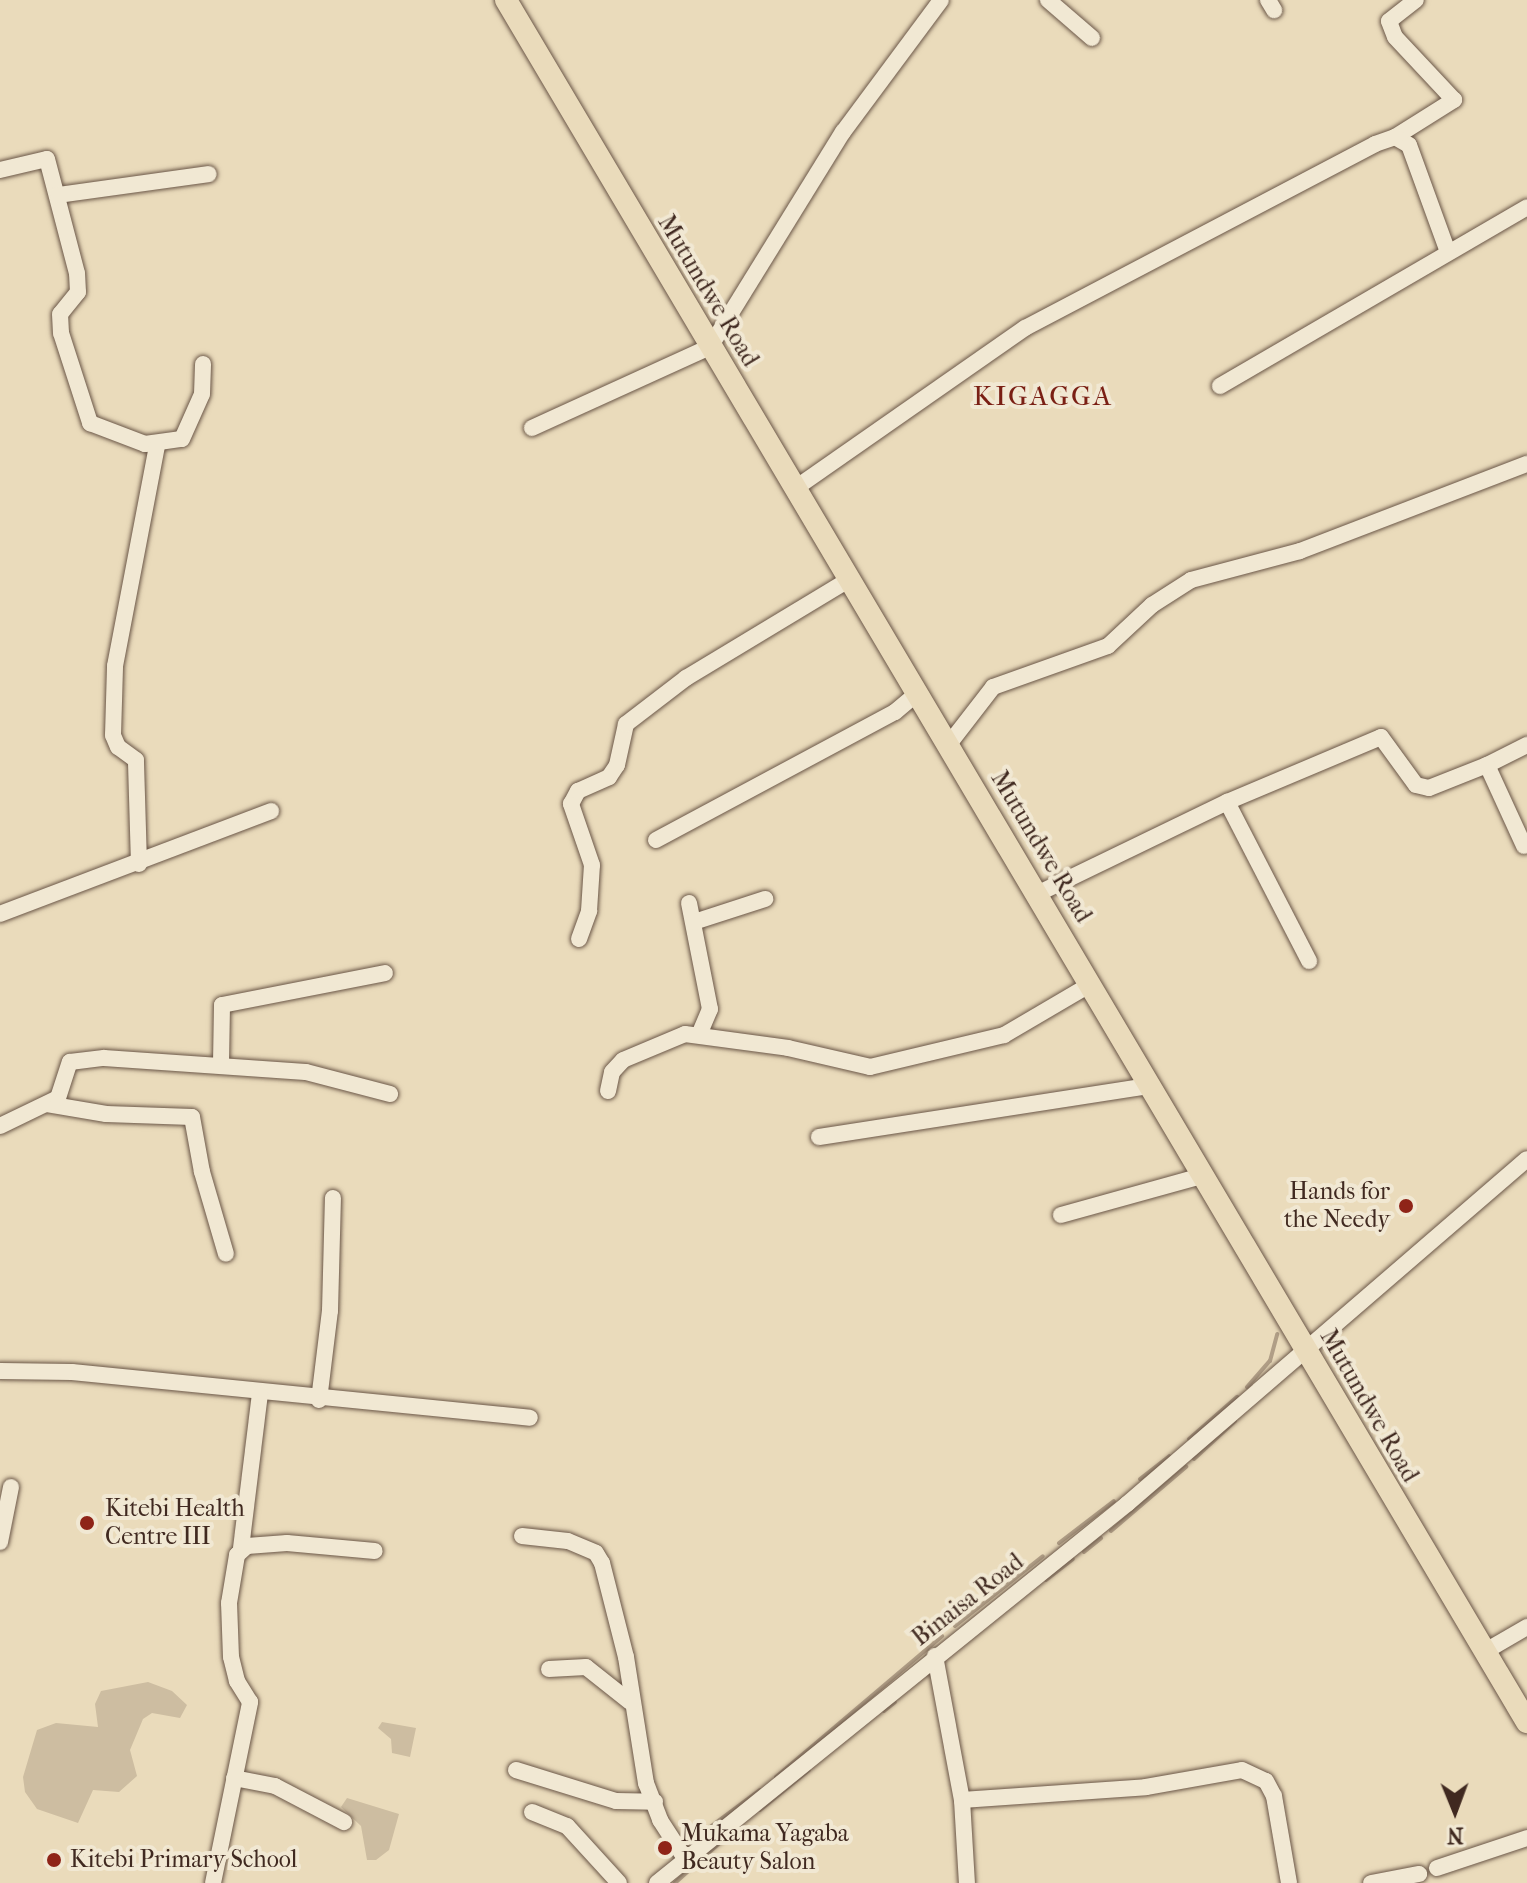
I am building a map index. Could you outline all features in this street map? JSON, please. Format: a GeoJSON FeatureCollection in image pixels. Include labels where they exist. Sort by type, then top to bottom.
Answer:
{"type":"FeatureCollection","features":[{"type":"Feature","properties":{"kind":"main road","name":"Mutundwe Road"},"geometry":{"type":"LineString","coordinates":[[506,0],[710,347],[1039,893],[1305,1350],[1527,1722]]}},
{"type":"Feature","properties":{"kind":"street"},"geometry":{"type":"LineString","coordinates":[[532,428],[710,347],[843,132],[941,0]]}},
{"type":"Feature","properties":{"kind":"street"},"geometry":{"type":"LineString","coordinates":[[1048,0],[1092,38]]}},
{"type":"Feature","properties":{"kind":"street"},"geometry":{"type":"LineString","coordinates":[[797,487],[1025,328],[1395,137],[1454,100],[1395,37],[1389,21],[1416,0]]}},
{"type":"Feature","properties":{"kind":"street"},"geometry":{"type":"LineString","coordinates":[[1395,137],[1409,145],[1448,252]]}},
{"type":"Feature","properties":{"kind":"street"},"geometry":{"type":"LineString","coordinates":[[0,170],[47,159],[78,285],[61,311],[61,333],[88,419],[116,437],[157,446],[188,434],[202,394],[203,364]]}},
{"type":"Feature","properties":{"kind":"street"},"geometry":{"type":"LineString","coordinates":[[58,195],[209,174]]}},
{"type":"Feature","properties":{"kind":"street"},"geometry":{"type":"LineString","coordinates":[[1220,386],[1527,207]]}},
{"type":"Feature","properties":{"kind":"street"},"geometry":{"type":"LineString","coordinates":[[139,864],[136,760],[118,747],[113,735],[115,666],[157,446]]}},
{"type":"Feature","properties":{"kind":"street"},"geometry":{"type":"LineString","coordinates":[[949,744],[993,687],[1108,646],[1152,605],[1191,580],[1300,551],[1527,464]]}},
{"type":"Feature","properties":{"kind":"street"},"geometry":{"type":"LineString","coordinates":[[579,939],[589,911],[592,865],[571,804],[578,791],[609,777],[617,765],[626,724],[686,678],[850,579]]}},
{"type":"Feature","properties":{"kind":"street"},"geometry":{"type":"LineString","coordinates":[[656,840],[895,712],[918,693]]}},
{"type":"Feature","properties":{"kind":"street"},"geometry":{"type":"LineString","coordinates":[[1039,893],[1366,739],[1381,737],[1409,782],[1429,788],[1527,745]]}},
{"type":"Feature","properties":{"kind":"street"},"geometry":{"type":"LineString","coordinates":[[1487,765],[1524,846]]}},
{"type":"Feature","properties":{"kind":"street"},"geometry":{"type":"LineString","coordinates":[[1227,802],[1309,961]]}},
{"type":"Feature","properties":{"kind":"street"},"geometry":{"type":"LineString","coordinates":[[0,914],[139,864],[271,811]]}},
{"type":"Feature","properties":{"kind":"street"},"geometry":{"type":"LineString","coordinates":[[694,922],[765,899]]}},
{"type":"Feature","properties":{"kind":"street"},"geometry":{"type":"LineString","coordinates":[[608,1091],[612,1072],[623,1060],[700,1033],[710,1009],[689,903]]}},
{"type":"Feature","properties":{"kind":"street"},"geometry":{"type":"LineString","coordinates":[[221,1063],[222,1005],[385,973]]}},
{"type":"Feature","properties":{"kind":"street"},"geometry":{"type":"LineString","coordinates":[[700,1033],[714,1041],[788,1048],[870,1067],[1004,1035],[1091,984]]}},
{"type":"Feature","properties":{"kind":"street"},"geometry":{"type":"LineString","coordinates":[[0,1126],[60,1095],[65,1067],[75,1060],[221,1063],[306,1072],[390,1094]]}},
{"type":"Feature","properties":{"kind":"street"},"geometry":{"type":"LineString","coordinates":[[819,1137],[1150,1086]]}},
{"type":"Feature","properties":{"kind":"street"},"geometry":{"type":"LineString","coordinates":[[47,1104],[106,1114],[192,1117],[202,1172],[226,1254]]}},
{"type":"Feature","properties":{"kind":"street","name":"Binaisa Road"},"geometry":{"type":"LineString","coordinates":[[657,1883],[1127,1504],[1527,1159]]}},
{"type":"Feature","properties":{"kind":"street"},"geometry":{"type":"LineString","coordinates":[[1061,1215],[1205,1175]]}},
{"type":"Feature","properties":{"kind":"street"},"geometry":{"type":"LineString","coordinates":[[319,1400],[330,1311],[333,1198]]}},
{"type":"Feature","properties":{"kind":"street"},"geometry":{"type":"LineString","coordinates":[[0,1371],[72,1372],[319,1400],[530,1418]]}},
{"type":"Feature","properties":{"kind":"street"},"geometry":{"type":"LineString","coordinates":[[213,1883],[250,1702],[237,1681],[229,1628],[260,1393]]}},
{"type":"Feature","properties":{"kind":"street"},"geometry":{"type":"LineString","coordinates":[[0,1542],[11,1487]]}},
{"type":"Feature","properties":{"kind":"street"},"geometry":{"type":"LineString","coordinates":[[522,1536],[568,1541],[596,1553],[626,1657],[630,1702],[660,1820],[686,1860]]}},
{"type":"Feature","properties":{"kind":"street"},"geometry":{"type":"LineString","coordinates":[[241,1548],[287,1543],[375,1551]]}},
{"type":"Feature","properties":{"kind":"street"},"geometry":{"type":"LineString","coordinates":[[1484,1652],[1527,1627]]}},
{"type":"Feature","properties":{"kind":"street"},"geometry":{"type":"LineString","coordinates":[[935,1656],[962,1800],[967,1883]]}},
{"type":"Feature","properties":{"kind":"street"},"geometry":{"type":"LineString","coordinates":[[549,1669],[586,1667],[630,1702]]}},
{"type":"Feature","properties":{"kind":"street"},"geometry":{"type":"LineString","coordinates":[[516,1770],[595,1796],[655,1802]]}},
{"type":"Feature","properties":{"kind":"street"},"geometry":{"type":"LineString","coordinates":[[962,1800],[975,1803],[1146,1787],[1242,1770],[1266,1781],[1274,1796],[1289,1883]]}},
{"type":"Feature","properties":{"kind":"street"},"geometry":{"type":"LineString","coordinates":[[234,1778],[275,1786],[344,1822]]}},
{"type":"Feature","properties":{"kind":"street"},"geometry":{"type":"LineString","coordinates":[[532,1812],[567,1826],[619,1883]]}},
{"type":"Feature","properties":{"kind":"street"},"geometry":{"type":"LineString","coordinates":[[1437,1868],[1527,1838]]}},
{"type":"Feature","properties":{"kind":"street"},"geometry":{"type":"LineString","coordinates":[[1371,1883],[1419,1874]]}},
{"type":"Feature","properties":{"kind":"shaded area"},"geometry":{"type":"Polygon","coordinates":[[[148,1682],[172,1691],[187,1705],[180,1718],[152,1713],[143,1719],[130,1750],[137,1776],[119,1792],[93,1790],[78,1823],[37,1809],[25,1792],[23,1777],[37,1730],[56,1723],[98,1727],[95,1704],[101,1691],[148,1682]]]}},
{"type":"Feature","properties":{"kind":"shaded area"},"geometry":{"type":"Polygon","coordinates":[[[382,1722],[416,1728],[410,1757],[392,1753],[391,1739],[378,1728],[382,1722]]]}},
{"type":"Feature","properties":{"kind":"shaded area"},"geometry":{"type":"Polygon","coordinates":[[[347,1798],[399,1814],[389,1850],[376,1860],[367,1860],[361,1826],[341,1807],[347,1798]]]}},
{"type":"Feature","properties":{"kind":"waterway"},"geometry":{"type":"LineString","coordinates":[[1247,1387],[1270,1361],[1277,1334]]}},
{"type":"Feature","properties":{"kind":"waterway"},"geometry":{"type":"LineString","coordinates":[[1189,1439],[1237,1397]]}},
{"type":"Feature","properties":{"kind":"waterway"},"geometry":{"type":"LineString","coordinates":[[1194,1459],[1235,1421]]}},
{"type":"Feature","properties":{"kind":"waterway"},"geometry":{"type":"LineString","coordinates":[[1140,1479],[1169,1456]]}},
{"type":"Feature","properties":{"kind":"waterway"},"geometry":{"type":"LineString","coordinates":[[1111,1531],[1186,1467]]}},
{"type":"Feature","properties":{"kind":"waterway"},"geometry":{"type":"LineString","coordinates":[[1059,1543],[1114,1501]]}},
{"type":"Feature","properties":{"kind":"waterway"},"geometry":{"type":"LineString","coordinates":[[1084,1552],[1101,1538]]}},
{"type":"Feature","properties":{"kind":"waterway"},"geometry":{"type":"LineString","coordinates":[[955,1626],[1043,1556]]}},
{"type":"Feature","properties":{"kind":"waterway"},"geometry":{"type":"LineString","coordinates":[[1046,1580],[1073,1559]]}},
{"type":"Feature","properties":{"kind":"waterway"},"geometry":{"type":"LineString","coordinates":[[776,1777],[942,1636]]}},
{"type":"Feature","properties":{"kind":"waterway"},"geometry":{"type":"LineString","coordinates":[[884,1711],[895,1702]]}},
{"type":"Feature","properties":{"kind":"waterway"},"geometry":{"type":"LineString","coordinates":[[760,1810],[809,1770]]}},
{"type":"Feature","properties":{"kind":"waterway"},"geometry":{"type":"LineString","coordinates":[[710,1827],[760,1790]]}},
{"type":"Feature","properties":{"kind":"waterway"},"geometry":{"type":"LineString","coordinates":[[675,1883],[725,1838]]}},
{"type":"Feature","properties":{"kind":"place","name":"Hands for the Needy"},"geometry":{"type":"Point","coordinates":[1406,1206]}},
{"type":"Feature","properties":{"kind":"place","name":"Kitebi Health Centre III"},"geometry":{"type":"Point","coordinates":[87,1523]}},
{"type":"Feature","properties":{"kind":"place","name":"Mukama Yagaba Beauty Salon"},"geometry":{"type":"Point","coordinates":[665,1848]}},
{"type":"Feature","properties":{"kind":"place","name":"Kitebi Primary School"},"geometry":{"type":"Point","coordinates":[54,1860]}},
{"type":"Feature","properties":{"kind":"district","name":"KIGAGGA"},"geometry":{"type":"Point","coordinates":[1043,396]}}]}
